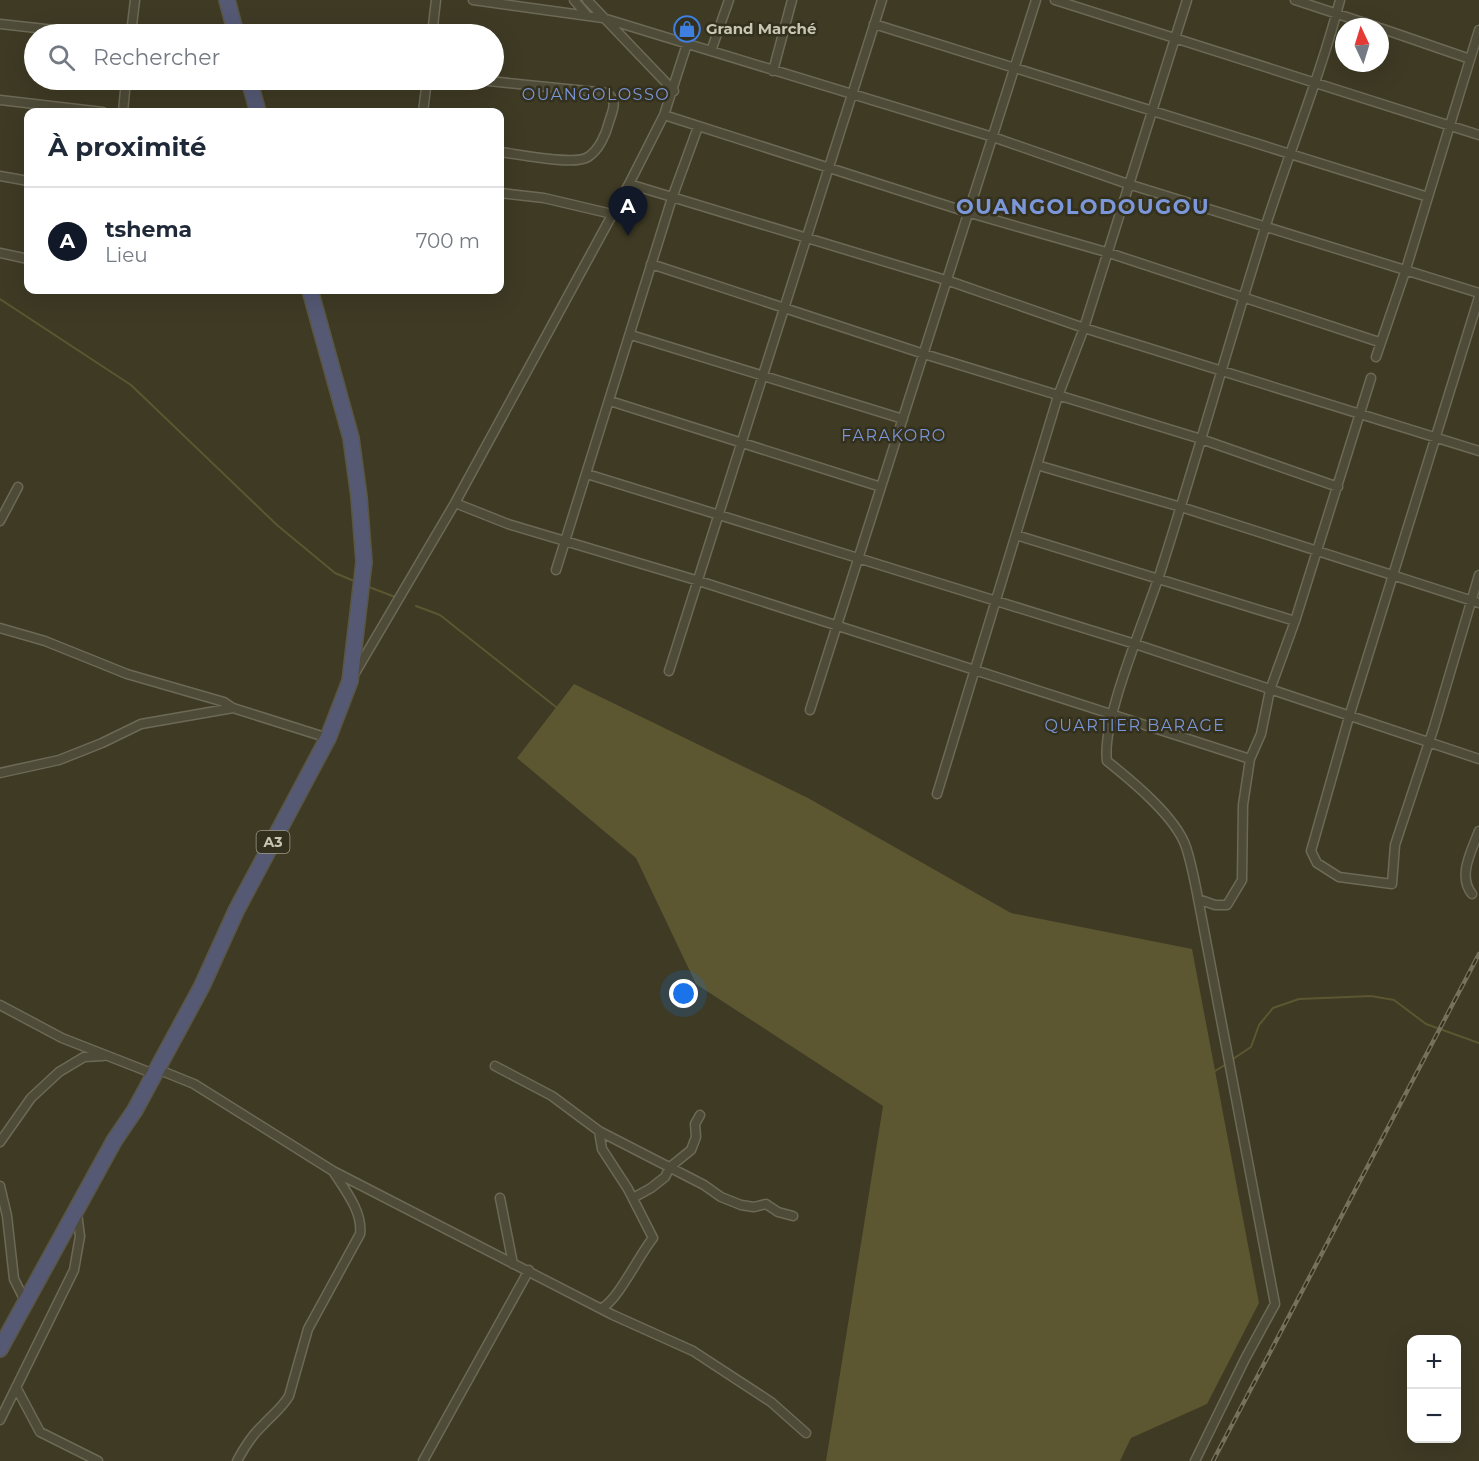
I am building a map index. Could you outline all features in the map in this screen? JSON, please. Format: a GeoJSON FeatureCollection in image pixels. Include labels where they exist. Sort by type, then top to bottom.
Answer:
{"type":"FeatureCollection","features":[{"type":"Feature","properties":{"kind":"highway"},"geometry":{"type":"LineString","coordinates":[[227,0],[233,24]]}},
{"type":"Feature","properties":{"kind":"highway"},"geometry":{"type":"LineString","coordinates":[[252,90],[257,108]]}},
{"type":"Feature","properties":{"kind":"highway","name":"A3"},"geometry":{"type":"LineString","coordinates":[[0,1349],[155,1072],[328,738],[350,681],[364,562],[359,497],[351,438],[311,294]]}},
{"type":"Feature","properties":{"kind":"street"},"geometry":{"type":"LineString","coordinates":[[131,24],[135,0]]}},
{"type":"Feature","properties":{"kind":"street"},"geometry":{"type":"LineString","coordinates":[[433,24],[436,0]]}},
{"type":"Feature","properties":{"kind":"street"},"geometry":{"type":"LineString","coordinates":[[473,0],[603,18],[993,137],[1128,184],[1265,228],[1406,269],[1479,295],[1349,717],[1311,851],[1317,863],[1339,877],[1392,884],[1395,845],[1475,602],[1479,575]]}},
{"type":"Feature","properties":{"kind":"street"},"geometry":{"type":"LineString","coordinates":[[574,0],[586,14]]}},
{"type":"Feature","properties":{"kind":"street"},"geometry":{"type":"LineString","coordinates":[[587,0],[674,91]]}},
{"type":"Feature","properties":{"kind":"street"},"geometry":{"type":"LineString","coordinates":[[711,51],[729,0]]}},
{"type":"Feature","properties":{"kind":"street"},"geometry":{"type":"LineString","coordinates":[[773,71],[792,0]]}},
{"type":"Feature","properties":{"kind":"street"},"geometry":{"type":"LineString","coordinates":[[669,671],[744,443],[882,0]]}},
{"type":"Feature","properties":{"kind":"street"},"geometry":{"type":"LineString","coordinates":[[810,710],[949,281],[1036,0]]}},
{"type":"Feature","properties":{"kind":"street"},"geometry":{"type":"LineString","coordinates":[[1055,0],[1450,128],[1479,135]]}},
{"type":"Feature","properties":{"kind":"street"},"geometry":{"type":"LineString","coordinates":[[937,794],[998,600],[1058,396],[1084,328],[1187,0]]}},
{"type":"Feature","properties":{"kind":"street"},"geometry":{"type":"LineString","coordinates":[[1294,0],[1350,18]]}},
{"type":"Feature","properties":{"kind":"street"},"geometry":{"type":"LineString","coordinates":[[1196,1461],[1245,1359],[1275,1304],[1186,846],[1172,823],[1128,777],[1107,761],[1106,753],[1113,717],[1135,644],[1159,578],[1265,228],[1340,0]]}},
{"type":"Feature","properties":{"kind":"street"},"geometry":{"type":"LineString","coordinates":[[0,24],[24,27]]}},
{"type":"Feature","properties":{"kind":"street"},"geometry":{"type":"LineString","coordinates":[[874,24],[1428,197]]}},
{"type":"Feature","properties":{"kind":"street"},"geometry":{"type":"LineString","coordinates":[[1376,357],[1379,342],[1406,269],[1479,30]]}},
{"type":"Feature","properties":{"kind":"street"},"geometry":{"type":"LineString","coordinates":[[1389,32],[1470,58]]}},
{"type":"Feature","properties":{"kind":"street"},"geometry":{"type":"LineString","coordinates":[[350,681],[455,503],[629,184],[674,91],[687,44]]}},
{"type":"Feature","properties":{"kind":"street"},"geometry":{"type":"LineString","coordinates":[[504,83],[607,93],[613,98],[615,105],[606,132],[596,150],[586,159],[569,160],[504,152]]}},
{"type":"Feature","properties":{"kind":"street"},"geometry":{"type":"LineString","coordinates":[[123,108],[125,90]]}},
{"type":"Feature","properties":{"kind":"street"},"geometry":{"type":"LineString","coordinates":[[424,108],[426,90]]}},
{"type":"Feature","properties":{"kind":"street"},"geometry":{"type":"LineString","coordinates":[[0,100],[69,108]]}},
{"type":"Feature","properties":{"kind":"street"},"geometry":{"type":"LineString","coordinates":[[664,115],[970,213],[1106,252],[1379,342]]}},
{"type":"Feature","properties":{"kind":"street"},"geometry":{"type":"LineString","coordinates":[[556,570],[672,198],[698,127]]}},
{"type":"Feature","properties":{"kind":"street"},"geometry":{"type":"LineString","coordinates":[[0,176],[24,180]]}},
{"type":"Feature","properties":{"kind":"street"},"geometry":{"type":"LineString","coordinates":[[629,184],[949,281],[1084,328],[1479,451]]}},
{"type":"Feature","properties":{"kind":"street"},"geometry":{"type":"LineString","coordinates":[[504,193],[544,198],[612,214]]}},
{"type":"Feature","properties":{"kind":"street"},"geometry":{"type":"LineString","coordinates":[[0,253],[24,259]]}},
{"type":"Feature","properties":{"kind":"street"},"geometry":{"type":"LineString","coordinates":[[651,264],[924,354],[1201,439],[1338,487]]}},
{"type":"Feature","properties":{"kind":"street"},"geometry":{"type":"LineString","coordinates":[[631,335],[903,419]]}},
{"type":"Feature","properties":{"kind":"street"},"geometry":{"type":"LineString","coordinates":[[1198,899],[1215,905],[1227,905],[1242,880],[1243,805],[1250,759],[1261,734],[1270,690],[1295,621],[1371,378]]}},
{"type":"Feature","properties":{"kind":"street"},"geometry":{"type":"LineString","coordinates":[[610,401],[881,487]]}},
{"type":"Feature","properties":{"kind":"street"},"geometry":{"type":"LineString","coordinates":[[1037,465],[1181,507],[1475,602]]}},
{"type":"Feature","properties":{"kind":"street"},"geometry":{"type":"LineString","coordinates":[[587,474],[858,559],[998,600],[1479,759]]}},
{"type":"Feature","properties":{"kind":"street"},"geometry":{"type":"LineString","coordinates":[[0,521],[18,487]]}},
{"type":"Feature","properties":{"kind":"street"},"geometry":{"type":"LineString","coordinates":[[455,503],[563,542],[699,581],[1113,717],[1250,759]]}},
{"type":"Feature","properties":{"kind":"street"},"geometry":{"type":"LineString","coordinates":[[1016,535],[1295,621]]}},
{"type":"Feature","properties":{"kind":"street"},"geometry":{"type":"LineString","coordinates":[[0,628],[45,641],[127,674],[224,702],[233,708],[328,738]]}},
{"type":"Feature","properties":{"kind":"street"},"geometry":{"type":"LineString","coordinates":[[0,772],[59,759],[102,743],[141,724],[233,708]]}},
{"type":"Feature","properties":{"kind":"street"},"geometry":{"type":"LineString","coordinates":[[1472,894],[1466,888],[1467,863],[1479,831]]}},
{"type":"Feature","properties":{"kind":"street"},"geometry":{"type":"LineString","coordinates":[[0,1005],[62,1038],[194,1084],[333,1171],[513,1264],[529,1269],[602,1308],[693,1351],[771,1402],[806,1433]]}},
{"type":"Feature","properties":{"kind":"street"},"geometry":{"type":"LineString","coordinates":[[0,1142],[31,1098],[59,1072],[84,1057],[107,1055]]}},
{"type":"Feature","properties":{"kind":"street"},"geometry":{"type":"LineString","coordinates":[[495,1066],[552,1096],[599,1131],[670,1167],[721,1197],[748,1206],[766,1204],[778,1212],[793,1216]]}},
{"type":"Feature","properties":{"kind":"street"},"geometry":{"type":"LineString","coordinates":[[633,1198],[665,1177],[670,1167],[691,1150],[696,1137],[695,1124],[700,1115]]}},
{"type":"Feature","properties":{"kind":"street"},"geometry":{"type":"LineString","coordinates":[[599,1131],[602,1149],[633,1198],[653,1238],[612,1302],[602,1308]]}},
{"type":"Feature","properties":{"kind":"street"},"geometry":{"type":"LineString","coordinates":[[237,1461],[254,1435],[284,1406],[308,1329],[360,1234],[361,1225],[352,1202],[333,1171]]}},
{"type":"Feature","properties":{"kind":"street"},"geometry":{"type":"LineString","coordinates":[[0,1186],[7,1216],[14,1279],[25,1301]]}},
{"type":"Feature","properties":{"kind":"street"},"geometry":{"type":"LineString","coordinates":[[500,1198],[513,1264]]}},
{"type":"Feature","properties":{"kind":"street"},"geometry":{"type":"LineString","coordinates":[[0,1420],[74,1270],[80,1236],[76,1210]]}},
{"type":"Feature","properties":{"kind":"street"},"geometry":{"type":"LineString","coordinates":[[423,1461],[529,1269]]}},
{"type":"Feature","properties":{"kind":"street"},"geometry":{"type":"LineString","coordinates":[[16,1387],[40,1431],[98,1461]]}},
{"type":"Feature","properties":{"kind":"shaded area"},"geometry":{"type":"Polygon","coordinates":[[[574,684],[808,798],[1011,913],[1192,949],[1259,1303],[1207,1404],[1131,1438],[1120,1461],[826,1461],[883,1106],[696,984],[636,858],[517,758],[574,684]]]}},
{"type":"Feature","properties":{"kind":"waterway"},"geometry":{"type":"LineString","coordinates":[[0,299],[131,385],[277,525],[335,573],[354,581]]}},
{"type":"Feature","properties":{"kind":"waterway"},"geometry":{"type":"LineString","coordinates":[[369,587],[395,597]]}},
{"type":"Feature","properties":{"kind":"waterway"},"geometry":{"type":"LineString","coordinates":[[416,606],[440,615],[556,707]]}},
{"type":"Feature","properties":{"kind":"waterway"},"geometry":{"type":"LineString","coordinates":[[1233,1059],[1251,1047],[1259,1025],[1273,1008],[1299,999],[1371,996],[1394,1000],[1426,1024],[1479,1043]]}},
{"type":"Feature","properties":{"kind":"waterway"},"geometry":{"type":"LineString","coordinates":[[1215,1071],[1228,1063]]}},
{"type":"Feature","properties":{"kind":"railway"},"geometry":{"type":"LineString","coordinates":[[1213,1461],[1479,954]]}},
{"type":"Feature","properties":{"kind":"place","name":"Grand Marché"},"geometry":{"type":"Point","coordinates":[687,29]}},
{"type":"Feature","properties":{"kind":"place","name":"tshema"},"geometry":{"type":"Point","coordinates":[628,236]}},
{"type":"Feature","properties":{"kind":"district","name":"OUANGOLOSSO"},"geometry":{"type":"Point","coordinates":[596,94]}},
{"type":"Feature","properties":{"kind":"district","name":"OUANGOLODOUGOU"},"geometry":{"type":"Point","coordinates":[1083,207]}},
{"type":"Feature","properties":{"kind":"district","name":"FARAKORO"},"geometry":{"type":"Point","coordinates":[894,435]}},
{"type":"Feature","properties":{"kind":"district","name":"QUARTIER BARAGE"},"geometry":{"type":"Point","coordinates":[1135,725]}}]}
